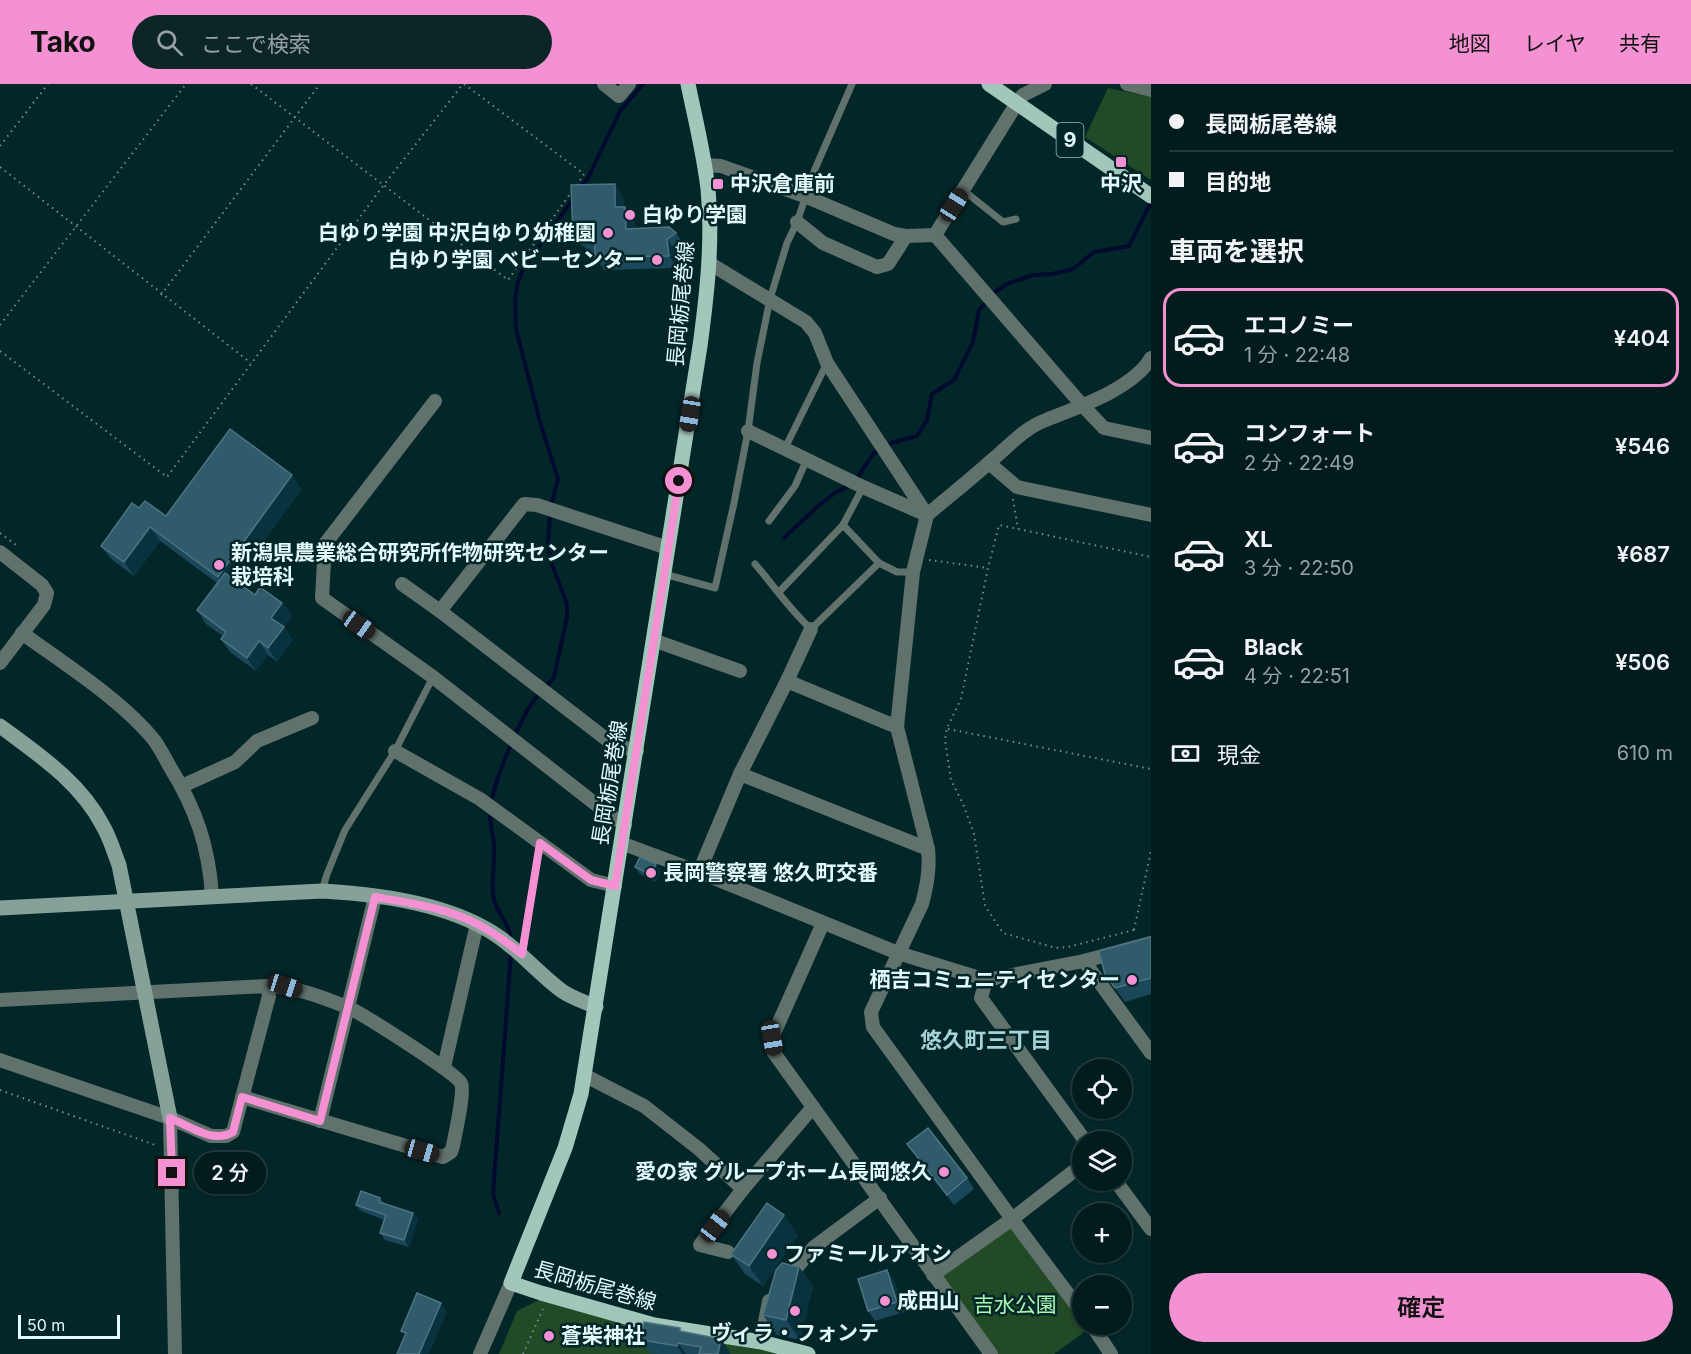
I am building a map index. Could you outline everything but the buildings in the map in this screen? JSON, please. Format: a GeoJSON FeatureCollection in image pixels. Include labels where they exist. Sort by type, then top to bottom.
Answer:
{"type":"FeatureCollection","features":[{"type":"Feature","properties":{"kind":"main road","name":"9"},"geometry":{"type":"LineString","coordinates":[[989,84],[1151,196]]}},
{"type":"Feature","properties":{"kind":"main road","name":"長岡栃尾巻線"},"geometry":{"type":"LineString","coordinates":[[690,85],[708,188],[709,263],[700,346],[584,1075],[566,1148],[511,1282],[654,1325],[761,1342],[808,1354]]}},
{"type":"Feature","properties":{"kind":"street"},"geometry":{"type":"LineString","coordinates":[[604,84],[619,96],[629,84]]}},
{"type":"Feature","properties":{"kind":"street"},"geometry":{"type":"LineString","coordinates":[[935,235],[1017,103],[1023,95],[1045,84]]}},
{"type":"Feature","properties":{"kind":"street"},"geometry":{"type":"LineString","coordinates":[[1126,84],[1151,90]]}},
{"type":"Feature","properties":{"kind":"street"},"geometry":{"type":"LineString","coordinates":[[704,165],[721,166],[807,197],[894,234],[935,235]]}},
{"type":"Feature","properties":{"kind":"street"},"geometry":{"type":"LineString","coordinates":[[797,222],[823,243],[877,267],[888,264],[906,236]]}},
{"type":"Feature","properties":{"kind":"street"},"geometry":{"type":"LineString","coordinates":[[935,235],[1104,428],[1151,438]]}},
{"type":"Feature","properties":{"kind":"street"},"geometry":{"type":"LineString","coordinates":[[709,263],[806,322],[815,333],[827,363],[927,515]]}},
{"type":"Feature","properties":{"kind":"street"},"geometry":{"type":"LineString","coordinates":[[1072,1299],[873,1027],[872,1012],[922,904],[930,865],[897,727],[915,565],[927,515],[1024,432],[1044,420],[1082,405],[1132,380],[1146,367],[1151,358]]}},
{"type":"Feature","properties":{"kind":"street"},"geometry":{"type":"LineString","coordinates":[[435,400],[325,544],[322,598],[433,677],[625,825]]}},
{"type":"Feature","properties":{"kind":"street"},"geometry":{"type":"LineString","coordinates":[[748,431],[862,488],[927,515]]}},
{"type":"Feature","properties":{"kind":"street"},"geometry":{"type":"LineString","coordinates":[[989,463],[1017,487],[1151,515]]}},
{"type":"Feature","properties":{"kind":"street"},"geometry":{"type":"LineString","coordinates":[[440,611],[524,504],[537,505],[668,548]]}},
{"type":"Feature","properties":{"kind":"street"},"geometry":{"type":"LineString","coordinates":[[0,552],[42,585],[47,593],[44,605],[0,663]]}},
{"type":"Feature","properties":{"kind":"street"},"geometry":{"type":"LineString","coordinates":[[402,584],[610,742],[637,751]]}},
{"type":"Feature","properties":{"kind":"street"},"geometry":{"type":"LineString","coordinates":[[699,872],[740,774],[811,629]]}},
{"type":"Feature","properties":{"kind":"street"},"geometry":{"type":"LineString","coordinates":[[22,633],[93,686],[133,719],[154,740],[182,786],[207,849],[212,896]]}},
{"type":"Feature","properties":{"kind":"street"},"geometry":{"type":"LineString","coordinates":[[654,640],[740,671]]}},
{"type":"Feature","properties":{"kind":"street"},"geometry":{"type":"LineString","coordinates":[[787,681],[897,727]]}},
{"type":"Feature","properties":{"kind":"street"},"geometry":{"type":"LineString","coordinates":[[182,786],[235,762],[257,741],[312,718]]}},
{"type":"Feature","properties":{"kind":"street"},"geometry":{"type":"LineString","coordinates":[[0,726],[60,771],[88,802],[103,826],[119,865],[170,1118],[175,1354]]}},
{"type":"Feature","properties":{"kind":"street"},"geometry":{"type":"LineString","coordinates":[[395,751],[480,799],[591,880],[615,886]]}},
{"type":"Feature","properties":{"kind":"street"},"geometry":{"type":"LineString","coordinates":[[740,774],[928,849]]}},
{"type":"Feature","properties":{"kind":"street"},"geometry":{"type":"LineString","coordinates":[[621,843],[699,872],[898,953],[986,980],[1084,961],[1151,943]]}},
{"type":"Feature","properties":{"kind":"street"},"geometry":{"type":"LineString","coordinates":[[0,908],[212,896],[349,892],[420,905],[477,924],[522,954],[564,992],[596,1007]]}},
{"type":"Feature","properties":{"kind":"street"},"geometry":{"type":"LineString","coordinates":[[320,1121],[375,897]]}},
{"type":"Feature","properties":{"kind":"street"},"geometry":{"type":"LineString","coordinates":[[823,923],[772,1038],[774,1053],[991,1354]]}},
{"type":"Feature","properties":{"kind":"street"},"geometry":{"type":"LineString","coordinates":[[444,1067],[477,924]]}},
{"type":"Feature","properties":{"kind":"street"},"geometry":{"type":"LineString","coordinates":[[1084,961],[1151,1053]]}},
{"type":"Feature","properties":{"kind":"street"},"geometry":{"type":"LineString","coordinates":[[986,980],[981,998],[1078,1131]]}},
{"type":"Feature","properties":{"kind":"street"},"geometry":{"type":"LineString","coordinates":[[0,1060],[170,1118],[211,1136],[226,1136],[233,1132],[269,996],[267,986]]}},
{"type":"Feature","properties":{"kind":"street"},"geometry":{"type":"LineString","coordinates":[[0,1000],[285,986],[349,1007],[459,1078],[462,1090],[453,1146],[447,1156],[443,1157],[242,1097]]}},
{"type":"Feature","properties":{"kind":"street"},"geometry":{"type":"LineString","coordinates":[[584,1075],[644,1106],[699,1149],[743,1189]]}},
{"type":"Feature","properties":{"kind":"street"},"geometry":{"type":"LineString","coordinates":[[728,1252],[700,1245],[743,1189],[813,1107]]}},
{"type":"Feature","properties":{"kind":"street"},"geometry":{"type":"LineString","coordinates":[[933,1275],[1012,1219],[1072,1173]]}},
{"type":"Feature","properties":{"kind":"street"},"geometry":{"type":"LineString","coordinates":[[1123,1191],[1151,1229]]}},
{"type":"Feature","properties":{"kind":"street"},"geometry":{"type":"LineString","coordinates":[[761,1342],[769,1300],[814,1247],[880,1198]]}},
{"type":"Feature","properties":{"kind":"street"},"geometry":{"type":"LineString","coordinates":[[480,1354],[511,1282]]}},
{"type":"Feature","properties":{"kind":"street"},"geometry":{"type":"LineString","coordinates":[[1098,1335],[1111,1354]]}},
{"type":"Feature","properties":{"kind":"lane"},"geometry":{"type":"LineString","coordinates":[[664,574],[715,588],[748,431],[757,363],[770,299],[787,243],[807,197],[815,169],[852,84]]}},
{"type":"Feature","properties":{"kind":"lane"},"geometry":{"type":"LineString","coordinates":[[963,190],[1003,222],[1016,219]]}},
{"type":"Feature","properties":{"kind":"lane"},"geometry":{"type":"LineString","coordinates":[[785,448],[827,363]]}},
{"type":"Feature","properties":{"kind":"lane"},"geometry":{"type":"LineString","coordinates":[[770,521],[795,486],[807,459]]}},
{"type":"Feature","properties":{"kind":"lane"},"geometry":{"type":"LineString","coordinates":[[779,592],[843,525],[862,488]]}},
{"type":"Feature","properties":{"kind":"lane"},"geometry":{"type":"LineString","coordinates":[[843,525],[879,563],[897,572],[915,565]]}},
{"type":"Feature","properties":{"kind":"lane"},"geometry":{"type":"LineString","coordinates":[[756,564],[793,613],[811,629],[879,563]]}},
{"type":"Feature","properties":{"kind":"lane"},"geometry":{"type":"LineString","coordinates":[[322,891],[345,830],[395,751],[433,677]]}},
{"type":"Feature","properties":{"kind":"lane"},"geometry":{"type":"LineString","coordinates":[[522,954],[540,843]]}},
{"type":"Feature","properties":{"kind":"path"},"geometry":{"type":"LineString","coordinates":[[0,146],[48,84]]}},
{"type":"Feature","properties":{"kind":"path"},"geometry":{"type":"LineString","coordinates":[[0,325],[186,84]]}},
{"type":"Feature","properties":{"kind":"path"},"geometry":{"type":"LineString","coordinates":[[0,351],[167,477],[383,186],[463,84],[584,174],[508,280],[383,186],[251,84]]}},
{"type":"Feature","properties":{"kind":"path"},"geometry":{"type":"LineString","coordinates":[[162,295],[321,84]]}},
{"type":"Feature","properties":{"kind":"path"},"geometry":{"type":"LineString","coordinates":[[0,167],[251,363]]}},
{"type":"Feature","properties":{"kind":"path"},"geometry":{"type":"LineString","coordinates":[[1013,500],[1018,529]]}},
{"type":"Feature","properties":{"kind":"path"},"geometry":{"type":"LineString","coordinates":[[1134,930],[1056,948],[1003,933],[985,906],[974,834],[951,780],[945,740],[961,699],[999,525],[1151,557]]}},
{"type":"Feature","properties":{"kind":"path"},"geometry":{"type":"LineString","coordinates":[[0,533],[16,545]]}},
{"type":"Feature","properties":{"kind":"path"},"geometry":{"type":"LineString","coordinates":[[915,565],[988,568]]}},
{"type":"Feature","properties":{"kind":"path"},"geometry":{"type":"LineString","coordinates":[[948,729],[1151,769]]}},
{"type":"Feature","properties":{"kind":"path"},"geometry":{"type":"LineString","coordinates":[[1131,949],[1151,851]]}},
{"type":"Feature","properties":{"kind":"path"},"geometry":{"type":"LineString","coordinates":[[0,1090],[172,1151]]}},
{"type":"Feature","properties":{"kind":"path"},"geometry":{"type":"LineString","coordinates":[[523,1354],[549,1295]]}},
{"type":"Feature","properties":{"kind":"green space"},"geometry":{"type":"Polygon","coordinates":[[[1108,88],[1151,97],[1151,180],[1085,137],[1108,88]]]}},
{"type":"Feature","properties":{"kind":"green space","name":"吉水公園"},"geometry":{"type":"Polygon","coordinates":[[[1010,1227],[1072,1310],[1072,1335],[1080,1335],[1054,1354],[998,1354],[942,1277],[1010,1227]]]}},
{"type":"Feature","properties":{"kind":"green space"},"geometry":{"type":"Polygon","coordinates":[[[543,1298],[632,1327],[783,1354],[499,1354],[517,1311],[543,1298]]]}},
{"type":"Feature","properties":{"kind":"waterway"},"geometry":{"type":"LineString","coordinates":[[581,187],[588,178],[620,111],[643,84]]}},
{"type":"Feature","properties":{"kind":"waterway"},"geometry":{"type":"LineString","coordinates":[[551,506],[558,479],[540,422],[516,329],[515,299],[523,269],[575,196]]}},
{"type":"Feature","properties":{"kind":"waterway"},"geometry":{"type":"LineString","coordinates":[[856,480],[873,454],[891,443],[917,436],[927,420],[932,394],[954,380],[973,342],[979,310],[995,292],[1007,284],[1033,275],[1052,274],[1073,269],[1094,252],[1129,246],[1151,202]]}},
{"type":"Feature","properties":{"kind":"waterway"},"geometry":{"type":"LineString","coordinates":[[784,538],[817,507],[836,492],[851,485]]}},
{"type":"Feature","properties":{"kind":"waterway"},"geometry":{"type":"LineString","coordinates":[[546,687],[554,677],[567,617],[567,604],[551,562],[548,544],[550,513]]}},
{"type":"Feature","properties":{"kind":"waterway"},"geometry":{"type":"LineString","coordinates":[[491,802],[511,744],[526,713],[540,693]]}},
{"type":"Feature","properties":{"kind":"waterway"},"geometry":{"type":"LineString","coordinates":[[490,810],[494,846],[493,896],[507,926],[511,941]]}},
{"type":"Feature","properties":{"kind":"waterway"},"geometry":{"type":"LineString","coordinates":[[499,1213],[493,1194],[511,952]]}},
{"type":"Feature","properties":{"kind":"place","name":"中沢"},"geometry":{"type":"Point","coordinates":[1121,162]}},
{"type":"Feature","properties":{"kind":"place","name":"中沢倉庫前"},"geometry":{"type":"Point","coordinates":[718,184]}},
{"type":"Feature","properties":{"kind":"place","name":"白ゆり学園"},"geometry":{"type":"Point","coordinates":[630,215]}},
{"type":"Feature","properties":{"kind":"place","name":"白ゆり学園 中沢白ゆり幼稚園"},"geometry":{"type":"Point","coordinates":[608,233]}},
{"type":"Feature","properties":{"kind":"place","name":"白ゆり学園 ベビーセンター"},"geometry":{"type":"Point","coordinates":[657,260]}},
{"type":"Feature","properties":{"kind":"place","name":"新潟県農業総合研究所作物研究センター 栽培科"},"geometry":{"type":"Point","coordinates":[219,565]}},
{"type":"Feature","properties":{"kind":"place","name":"長岡警察署 悠久町交番"},"geometry":{"type":"Point","coordinates":[651,873]}},
{"type":"Feature","properties":{"kind":"place","name":"栖吉コミュニティセンター"},"geometry":{"type":"Point","coordinates":[1132,980]}},
{"type":"Feature","properties":{"kind":"place","name":"愛の家 グループホーム長岡悠久"},"geometry":{"type":"Point","coordinates":[944,1172]}},
{"type":"Feature","properties":{"kind":"place","name":"ファミールアオシ"},"geometry":{"type":"Point","coordinates":[772,1254]}},
{"type":"Feature","properties":{"kind":"place","name":"成田山"},"geometry":{"type":"Point","coordinates":[885,1301]}},
{"type":"Feature","properties":{"kind":"place","name":"ヴィラ・フォンテ"},"geometry":{"type":"Point","coordinates":[795,1311]}},
{"type":"Feature","properties":{"kind":"place","name":"蒼柴神社"},"geometry":{"type":"Point","coordinates":[549,1336]}},
{"type":"Feature","properties":{"kind":"district","name":"悠久町三丁目"},"geometry":{"type":"Point","coordinates":[986,1040]}},
{"type":"Feature","properties":{"kind":"route"},"geometry":{"type":"LineString","coordinates":[[172,1173],[170,1118],[211,1136],[226,1136],[233,1132],[242,1097],[320,1121],[375,897],[420,905],[465,919],[498,936],[522,954],[540,843],[591,880],[615,886],[679,481]]}}]}
